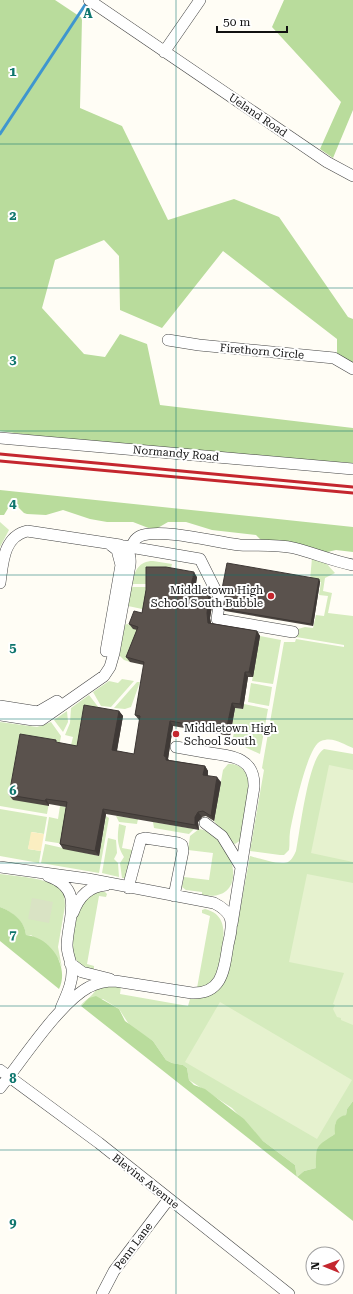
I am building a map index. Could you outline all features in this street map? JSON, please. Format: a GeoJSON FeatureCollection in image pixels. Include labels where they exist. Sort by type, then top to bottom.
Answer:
{"type":"FeatureCollection","features":[{"type":"Feature","properties":{"kind":"street","name":"Ueland Road"},"geometry":{"type":"LineString","coordinates":[[89,0],[327,162],[353,176]]}},
{"type":"Feature","properties":{"kind":"street"},"geometry":{"type":"LineString","coordinates":[[164,52],[200,0]]}},
{"type":"Feature","properties":{"kind":"street","name":"Firethorn Circle"},"geometry":{"type":"LineString","coordinates":[[168,340],[199,345],[334,358],[353,369]]}},
{"type":"Feature","properties":{"kind":"street","name":"Normandy Road"},"geometry":{"type":"LineString","coordinates":[[0,438],[353,469]]}},
{"type":"Feature","properties":{"kind":"street"},"geometry":{"type":"LineString","coordinates":[[0,583],[8,544],[13,538],[24,531],[37,531],[200,559],[220,599],[217,619],[293,632]]}},
{"type":"Feature","properties":{"kind":"street"},"geometry":{"type":"LineString","coordinates":[[131,547],[134,541],[140,536],[158,534],[241,545],[259,544],[294,548],[340,563],[353,565]]}},
{"type":"Feature","properties":{"kind":"street"},"geometry":{"type":"LineString","coordinates":[[0,706],[33,712],[41,710],[95,674],[101,668],[105,657],[121,565],[117,550],[108,543]]}},
{"type":"Feature","properties":{"kind":"street"},"geometry":{"type":"LineString","coordinates":[[0,716],[41,720],[100,680],[107,672],[114,653],[130,562],[129,552],[120,545]]}},
{"type":"Feature","properties":{"kind":"street"},"geometry":{"type":"LineString","coordinates":[[70,963],[85,973],[192,993],[208,991],[217,984],[223,972],[254,787],[254,774],[246,764],[237,758],[176,747]]}},
{"type":"Feature","properties":{"kind":"street"},"geometry":{"type":"LineString","coordinates":[[204,823],[222,836],[241,867]]}},
{"type":"Feature","properties":{"kind":"street"},"geometry":{"type":"LineString","coordinates":[[128,888],[141,839],[146,838],[178,843],[182,845],[182,851],[174,896]]}},
{"type":"Feature","properties":{"kind":"street"},"geometry":{"type":"LineString","coordinates":[[0,867],[38,874],[67,876],[211,902],[219,902],[230,897],[236,890],[239,882]]}},
{"type":"Feature","properties":{"kind":"street"},"geometry":{"type":"LineString","coordinates":[[38,874],[56,880],[68,890],[72,902],[72,915],[67,946],[72,972],[70,984],[57,1016]]}},
{"type":"Feature","properties":{"kind":"street"},"geometry":{"type":"LineString","coordinates":[[72,915],[78,901],[86,892],[98,886],[114,885]]}},
{"type":"Feature","properties":{"kind":"street"},"geometry":{"type":"LineString","coordinates":[[211,902],[220,906],[226,912],[230,919],[231,928]]}},
{"type":"Feature","properties":{"kind":"street"},"geometry":{"type":"LineString","coordinates":[[0,1088],[57,1016],[89,987],[105,981],[122,981]]}},
{"type":"Feature","properties":{"kind":"street","name":"Blevins Avenue"},"geometry":{"type":"LineString","coordinates":[[0,1070],[99,1143],[168,1200],[289,1294]]}},
{"type":"Feature","properties":{"kind":"street","name":"Penn Lane"},"geometry":{"type":"LineString","coordinates":[[102,1294],[114,1271],[168,1200]]}},
{"type":"Feature","properties":{"kind":"green space"},"geometry":{"type":"Polygon","coordinates":[[[0,0],[55,0],[82,18],[80,108],[122,126],[168,220],[234,199],[279,217],[348,317],[353,319],[353,365],[337,357],[337,339],[223,251],[162,328],[120,310],[119,256],[104,240],[55,260],[42,308],[84,354],[105,357],[120,334],[147,344],[160,405],[353,428],[353,463],[137,450],[0,431],[0,0]]]}},
{"type":"Feature","properties":{"kind":"green space"},"geometry":{"type":"Polygon","coordinates":[[[284,0],[353,0],[353,110],[333,158],[320,149],[341,102],[272,27],[284,0]]]}},
{"type":"Feature","properties":{"kind":"green space"},"geometry":{"type":"Polygon","coordinates":[[[0,490],[353,527],[353,552],[336,550],[323,553],[262,541],[256,535],[212,530],[186,522],[168,522],[156,529],[151,529],[133,522],[107,522],[90,519],[63,510],[46,515],[27,514],[15,504],[10,505],[4,515],[0,515],[0,490]]]}},
{"type":"Feature","properties":{"kind":"green space"},"geometry":{"type":"Polygon","coordinates":[[[0,522],[9,530],[0,547],[0,522]]]}},
{"type":"Feature","properties":{"kind":"green space"},"geometry":{"type":"Polygon","coordinates":[[[312,558],[325,562],[335,573],[325,578],[323,591],[332,593],[328,613],[353,616],[353,748],[330,739],[321,741],[316,746],[306,768],[297,797],[290,832],[289,850],[284,855],[250,851],[264,770],[262,768],[284,642],[295,642],[296,639],[344,647],[344,645],[296,637],[298,629],[305,627],[313,628],[316,615],[324,616],[328,596],[319,595],[321,582],[310,580],[312,558]]]}},
{"type":"Feature","properties":{"kind":"green space"},"geometry":{"type":"Polygon","coordinates":[[[148,561],[172,564],[170,572],[149,584],[132,584],[134,575],[138,568],[148,561]]]}},
{"type":"Feature","properties":{"kind":"green space"},"geometry":{"type":"Polygon","coordinates":[[[131,587],[149,587],[147,610],[128,606],[131,587]]]}},
{"type":"Feature","properties":{"kind":"green space"},"geometry":{"type":"Polygon","coordinates":[[[127,624],[134,626],[142,632],[130,662],[124,660],[119,655],[125,625],[127,624]]]}},
{"type":"Feature","properties":{"kind":"green space"},"geometry":{"type":"Polygon","coordinates":[[[260,636],[281,640],[273,684],[252,681],[260,636]]]}},
{"type":"Feature","properties":{"kind":"green space"},"geometry":{"type":"Polygon","coordinates":[[[122,679],[134,681],[111,707],[101,706],[93,692],[109,681],[118,683],[122,679]]]}},
{"type":"Feature","properties":{"kind":"green space"},"geometry":{"type":"Polygon","coordinates":[[[137,682],[140,682],[131,707],[125,709],[114,708],[137,682]]]}},
{"type":"Feature","properties":{"kind":"green space"},"geometry":{"type":"Polygon","coordinates":[[[251,683],[272,687],[269,706],[248,702],[251,683]]]}},
{"type":"Feature","properties":{"kind":"green space"},"geometry":{"type":"Polygon","coordinates":[[[89,695],[99,708],[80,751],[70,749],[73,737],[65,735],[70,723],[71,708],[89,695]]]}},
{"type":"Feature","properties":{"kind":"green space"},"geometry":{"type":"Polygon","coordinates":[[[244,704],[268,709],[260,754],[232,741],[234,733],[231,732],[235,708],[243,709],[244,704]]]}},
{"type":"Feature","properties":{"kind":"green space"},"geometry":{"type":"Polygon","coordinates":[[[67,711],[68,722],[63,732],[54,720],[67,711]]]}},
{"type":"Feature","properties":{"kind":"green space"},"geometry":{"type":"Polygon","coordinates":[[[0,722],[37,727],[51,722],[61,736],[47,814],[0,806],[0,722]]]}},
{"type":"Feature","properties":{"kind":"green space"},"geometry":{"type":"Polygon","coordinates":[[[324,749],[353,754],[353,1101],[347,1109],[346,1115],[336,1122],[336,1134],[332,1136],[316,1168],[304,1171],[297,1177],[295,1165],[263,1141],[232,1108],[189,1080],[187,1068],[183,1065],[166,1060],[153,1041],[130,1026],[119,1009],[103,999],[85,1002],[80,1006],[96,989],[106,986],[121,987],[120,994],[188,1006],[190,999],[204,997],[216,991],[220,987],[224,982],[229,968],[250,856],[280,863],[288,862],[292,859],[296,851],[302,813],[313,766],[318,755],[324,749]]]}},
{"type":"Feature","properties":{"kind":"green space"},"geometry":{"type":"Polygon","coordinates":[[[228,764],[239,766],[250,780],[241,840],[235,844],[230,842],[214,821],[223,770],[228,764]]]}},
{"type":"Feature","properties":{"kind":"green space"},"geometry":{"type":"Polygon","coordinates":[[[329,765],[353,770],[353,862],[311,853],[329,765]]]}},
{"type":"Feature","properties":{"kind":"green space"},"geometry":{"type":"Polygon","coordinates":[[[60,806],[70,807],[64,844],[45,841],[49,817],[58,819],[60,806]]]}},
{"type":"Feature","properties":{"kind":"green space"},"geometry":{"type":"Polygon","coordinates":[[[0,809],[47,817],[44,834],[32,832],[28,849],[41,851],[39,863],[0,856],[0,809]]]}},
{"type":"Feature","properties":{"kind":"green space"},"geometry":{"type":"Polygon","coordinates":[[[106,816],[109,818],[99,873],[41,863],[45,844],[99,856],[106,816]]]}},
{"type":"Feature","properties":{"kind":"green space"},"geometry":{"type":"Polygon","coordinates":[[[116,816],[138,819],[137,824],[119,822],[116,816]]]}},
{"type":"Feature","properties":{"kind":"green space"},"geometry":{"type":"Polygon","coordinates":[[[153,822],[194,829],[189,834],[154,828],[153,822]]]}},
{"type":"Feature","properties":{"kind":"green space"},"geometry":{"type":"Polygon","coordinates":[[[119,824],[126,826],[122,848],[133,850],[128,875],[125,878],[122,878],[120,863],[124,857],[118,842],[119,824]]]}},
{"type":"Feature","properties":{"kind":"green space"},"geometry":{"type":"Polygon","coordinates":[[[199,829],[211,834],[221,843],[229,854],[233,867],[233,879],[228,889],[218,895],[202,895],[202,892],[186,890],[182,887],[184,877],[209,880],[213,853],[188,850],[190,836],[199,829]]]}},
{"type":"Feature","properties":{"kind":"green space"},"geometry":{"type":"Polygon","coordinates":[[[108,838],[116,840],[117,853],[114,859],[118,863],[119,877],[102,873],[108,838]]]}},
{"type":"Feature","properties":{"kind":"green space"},"geometry":{"type":"Polygon","coordinates":[[[0,874],[42,880],[57,886],[64,891],[65,906],[58,947],[62,968],[59,960],[31,935],[26,935],[23,925],[17,918],[0,907],[0,874]]]}},
{"type":"Feature","properties":{"kind":"green space"},"geometry":{"type":"Polygon","coordinates":[[[307,874],[353,883],[353,1025],[337,1017],[333,1009],[335,1005],[333,1004],[344,973],[289,962],[307,874]]]}},
{"type":"Feature","properties":{"kind":"green space"},"geometry":{"type":"Polygon","coordinates":[[[97,892],[105,892],[107,894],[106,897],[99,896],[87,964],[94,966],[94,970],[80,964],[76,959],[73,941],[77,914],[80,906],[83,901],[97,892]]]}},
{"type":"Feature","properties":{"kind":"green space"},"geometry":{"type":"Polygon","coordinates":[[[32,898],[53,902],[49,923],[28,919],[32,898]]]}},
{"type":"Feature","properties":{"kind":"green space"},"geometry":{"type":"Polygon","coordinates":[[[0,907],[21,921],[26,935],[43,941],[56,954],[62,971],[62,980],[59,989],[0,941],[0,907]]]}},
{"type":"Feature","properties":{"kind":"green space"},"geometry":{"type":"Polygon","coordinates":[[[205,909],[218,916],[221,921],[224,934],[216,976],[212,982],[197,988],[210,916],[202,913],[202,910],[205,909]]]}},
{"type":"Feature","properties":{"kind":"green space"},"geometry":{"type":"Polygon","coordinates":[[[96,996],[119,1009],[125,1021],[153,1041],[166,1060],[183,1065],[187,1068],[189,1080],[194,1085],[205,1089],[244,1119],[263,1141],[295,1165],[297,1177],[81,1006],[89,998],[96,996]]]}},
{"type":"Feature","properties":{"kind":"green space"},"geometry":{"type":"Polygon","coordinates":[[[220,1002],[352,1080],[317,1139],[185,1062],[220,1002]]]}},
{"type":"Feature","properties":{"kind":"green space"},"geometry":{"type":"Polygon","coordinates":[[[353,1101],[353,1221],[297,1177],[304,1171],[316,1168],[316,1154],[318,1147],[335,1134],[337,1120],[346,1115],[347,1109],[353,1101]]]}},
{"type":"Feature","properties":{"kind":"sand"},"geometry":{"type":"Polygon","coordinates":[[[31,832],[44,834],[41,851],[28,849],[31,832]]]}},
{"type":"Feature","properties":{"kind":"building","name":"Middletown High School South Bubble"},"geometry":{"type":"Polygon","coordinates":[[[227,563],[319,579],[311,624],[223,609],[225,597],[222,589],[227,563]]]}},
{"type":"Feature","properties":{"kind":"building","name":"Middletown High School South"},"geometry":{"type":"Polygon","coordinates":[[[146,567],[166,567],[194,572],[190,590],[208,593],[208,623],[257,631],[249,672],[245,672],[240,704],[232,703],[226,731],[170,721],[164,756],[166,757],[166,760],[205,766],[203,775],[217,777],[211,816],[203,811],[198,812],[195,817],[195,825],[103,809],[95,851],[60,844],[67,802],[46,799],[45,801],[9,795],[20,734],[56,740],[56,742],[77,746],[84,705],[119,711],[112,750],[134,754],[140,716],[135,715],[144,662],[126,657],[138,627],[129,624],[134,611],[142,613],[146,590],[146,567]]]}},
{"type":"Feature","properties":{"kind":"waterway"},"geometry":{"type":"LineString","coordinates":[[0,134],[87,2]]}},
{"type":"Feature","properties":{"kind":"railway"},"geometry":{"type":"LineString","coordinates":[[0,454],[353,487]]}},
{"type":"Feature","properties":{"kind":"railway"},"geometry":{"type":"LineString","coordinates":[[0,461],[353,493]]}},
{"type":"Feature","properties":{"kind":"place","name":"Middletown High School South Bubble"},"geometry":{"type":"Point","coordinates":[271,596]}},
{"type":"Feature","properties":{"kind":"place","name":"Middletown High School South"},"geometry":{"type":"Point","coordinates":[176,734]}}]}
